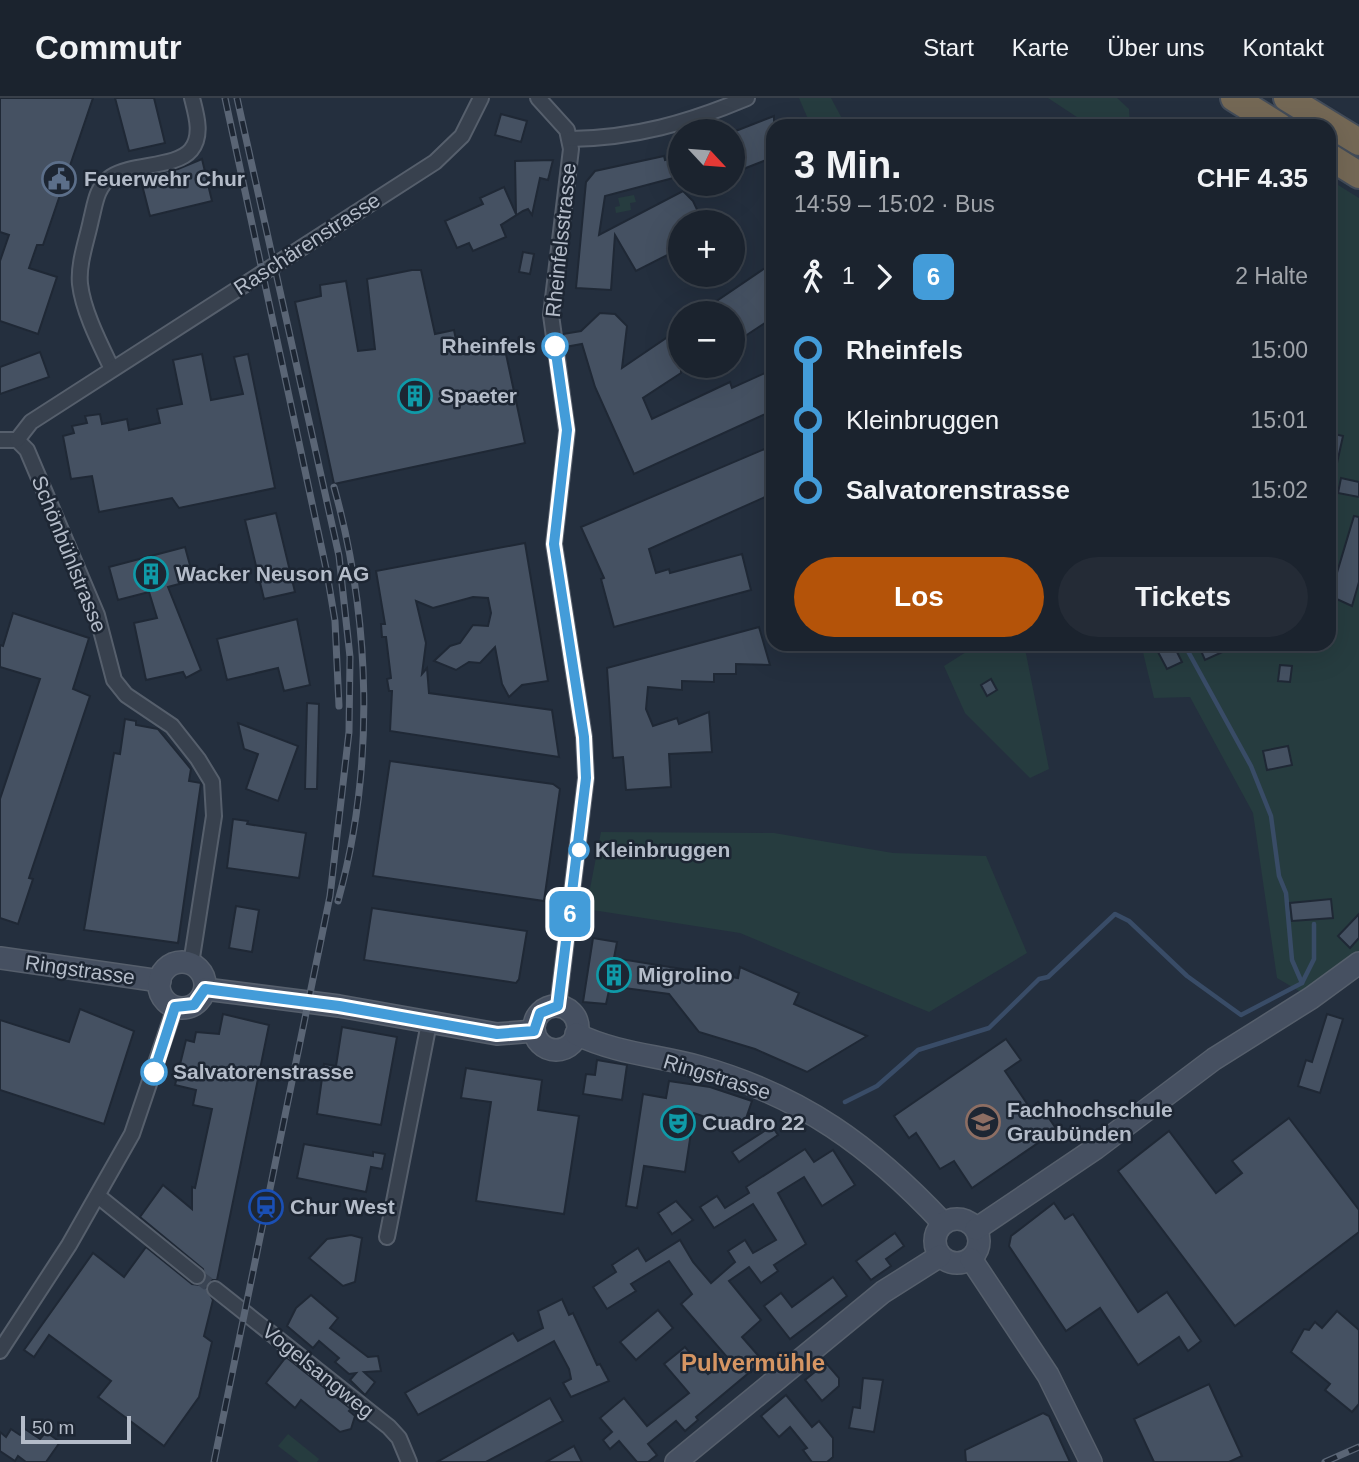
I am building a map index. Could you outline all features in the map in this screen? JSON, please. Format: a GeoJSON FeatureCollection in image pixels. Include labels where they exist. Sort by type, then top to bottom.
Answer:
{"type":"FeatureCollection","features":[{"type":"Feature","properties":{"kind":"highway"},"geometry":{"type":"LineString","coordinates":[[1234,98],[1268,119]]}},
{"type":"Feature","properties":{"kind":"highway"},"geometry":{"type":"LineString","coordinates":[[1287,98],[1321,119]]}},
{"type":"Feature","properties":{"kind":"highway"},"geometry":{"type":"LineString","coordinates":[[1336,128],[1359,142]]}},
{"type":"Feature","properties":{"kind":"highway"},"geometry":{"type":"LineString","coordinates":[[1336,162],[1359,175]]}},
{"type":"Feature","properties":{"kind":"main road","name":"Ringstrasse"},"geometry":{"type":"LineString","coordinates":[[0,958],[160,981]]}},
{"type":"Feature","properties":{"kind":"main road"},"geometry":{"type":"LineString","coordinates":[[180,962],[191,964],[202,974],[205,989],[194,1005],[175,1007],[162,997],[160,981],[169,967],[180,962]]}},
{"type":"Feature","properties":{"kind":"main road"},"geometry":{"type":"LineString","coordinates":[[976,1229],[1096,1148],[1214,1059],[1328,987],[1359,962]]}},
{"type":"Feature","properties":{"kind":"main road"},"geometry":{"type":"LineString","coordinates":[[205,989],[339,1006],[497,1034],[534,1031]]}},
{"type":"Feature","properties":{"kind":"main road"},"geometry":{"type":"LineString","coordinates":[[558,1006],[573,1016],[576,1034],[569,1045],[557,1050],[539,1042],[534,1031],[540,1013],[558,1006]]}},
{"type":"Feature","properties":{"kind":"main road","name":"Ringstrasse"},"geometry":{"type":"LineString","coordinates":[[576,1034],[615,1051],[703,1068],[790,1100],[873,1154],[943,1223]]}},
{"type":"Feature","properties":{"kind":"main road"},"geometry":{"type":"LineString","coordinates":[[964,1220],[976,1229],[979,1241],[971,1259],[958,1264],[940,1256],[934,1239],[943,1223],[964,1220]]}},
{"type":"Feature","properties":{"kind":"main road"},"geometry":{"type":"LineString","coordinates":[[676,1462],[864,1306],[940,1256]]}},
{"type":"Feature","properties":{"kind":"main road"},"geometry":{"type":"LineString","coordinates":[[971,1259],[1048,1375],[1091,1462]]}},
{"type":"Feature","properties":{"kind":"street"},"geometry":{"type":"LineString","coordinates":[[113,369],[83,299],[80,282],[81,265],[98,191],[110,177],[183,157],[192,148],[197,137],[198,123],[192,98]]}},
{"type":"Feature","properties":{"kind":"street","name":"Raschärenstrasse"},"geometry":{"type":"LineString","coordinates":[[17,440],[31,422],[435,162],[463,136],[481,98]]}},
{"type":"Feature","properties":{"kind":"street"},"geometry":{"type":"LineString","coordinates":[[538,98],[560,121],[570,139],[609,138],[651,131],[697,119],[747,98]]}},
{"type":"Feature","properties":{"kind":"street","name":"Rheinfelsstrasse"},"geometry":{"type":"LineString","coordinates":[[558,1006],[586,778],[584,737],[554,544],[567,430],[551,315],[570,139]]}},
{"type":"Feature","properties":{"kind":"street"},"geometry":{"type":"LineString","coordinates":[[0,440],[17,440]]}},
{"type":"Feature","properties":{"kind":"street","name":"Schönbühlstrasse"},"geometry":{"type":"LineString","coordinates":[[17,440],[27,450],[97,615],[114,681],[126,695],[172,726],[212,782],[214,816],[191,964]]}},
{"type":"Feature","properties":{"kind":"street"},"geometry":{"type":"LineString","coordinates":[[0,1351],[98,1196],[140,1116],[175,1007]]}},
{"type":"Feature","properties":{"kind":"street"},"geometry":{"type":"LineString","coordinates":[[387,1237],[429,1023]]}},
{"type":"Feature","properties":{"kind":"street"},"geometry":{"type":"LineString","coordinates":[[98,1196],[197,1276]]}},
{"type":"Feature","properties":{"kind":"street","name":"Vogelsangweg"},"geometry":{"type":"LineString","coordinates":[[215,1289],[389,1427],[399,1438],[410,1462]]}},
{"type":"Feature","properties":{"kind":"green space"},"geometry":{"type":"Polygon","coordinates":[[[799,98],[831,98],[842,119],[808,119],[799,98]]]}},
{"type":"Feature","properties":{"kind":"green space"},"geometry":{"type":"Polygon","coordinates":[[[1048,98],[1117,98],[1129,109],[1130,119],[1080,119],[1048,98]]]}},
{"type":"Feature","properties":{"kind":"green space"},"geometry":{"type":"Polygon","coordinates":[[[1336,184],[1359,198],[1359,963],[1311,998],[1277,978],[1253,813],[1190,697],[1154,698],[1143,651],[1336,651],[1336,184]]]}},
{"type":"Feature","properties":{"kind":"green space"},"geometry":{"type":"Polygon","coordinates":[[[634,195],[636,202],[630,203],[631,210],[616,213],[615,207],[620,206],[618,198],[634,195]]]}},
{"type":"Feature","properties":{"kind":"green space"},"geometry":{"type":"Polygon","coordinates":[[[1025,651],[1049,769],[1030,778],[965,713],[944,666],[966,652],[1025,651]]]}},
{"type":"Feature","properties":{"kind":"green space"},"geometry":{"type":"Polygon","coordinates":[[[601,832],[774,833],[893,853],[986,856],[1027,953],[929,1012],[740,933],[586,909],[601,832]]]}},
{"type":"Feature","properties":{"kind":"green space"},"geometry":{"type":"Polygon","coordinates":[[[288,1434],[319,1459],[317,1462],[299,1462],[278,1446],[288,1434]]]}},
{"type":"Feature","properties":{"kind":"building"},"geometry":{"type":"Polygon","coordinates":[[[0,98],[93,98],[43,245],[37,245],[29,268],[57,277],[38,334],[0,321],[0,261],[9,235],[0,232],[0,98]]]}},
{"type":"Feature","properties":{"kind":"building"},"geometry":{"type":"Polygon","coordinates":[[[115,98],[154,98],[165,143],[129,151],[115,98]]]}},
{"type":"Feature","properties":{"kind":"building"},"geometry":{"type":"Polygon","coordinates":[[[501,114],[527,121],[521,142],[495,135],[501,114]]]}},
{"type":"Feature","properties":{"kind":"building"},"geometry":{"type":"Polygon","coordinates":[[[766,119],[766,160],[746,168],[746,127],[766,119]]]}},
{"type":"Feature","properties":{"kind":"building"},"geometry":{"type":"Polygon","coordinates":[[[664,156],[665,160],[668,159],[668,179],[605,196],[599,235],[673,196],[688,196],[697,210],[668,210],[668,255],[636,271],[615,235],[611,290],[576,288],[586,182],[595,171],[664,156]]]}},
{"type":"Feature","properties":{"kind":"building"},"geometry":{"type":"Polygon","coordinates":[[[202,159],[212,201],[150,216],[140,177],[178,169],[202,159]]]}},
{"type":"Feature","properties":{"kind":"building"},"geometry":{"type":"Polygon","coordinates":[[[553,160],[548,180],[540,178],[532,215],[528,209],[501,225],[506,237],[473,251],[469,243],[457,248],[445,221],[483,204],[480,198],[504,187],[516,214],[515,161],[553,160]]]}},
{"type":"Feature","properties":{"kind":"building"},"geometry":{"type":"Polygon","coordinates":[[[523,252],[534,254],[530,274],[519,272],[523,252]]]}},
{"type":"Feature","properties":{"kind":"building"},"geometry":{"type":"Polygon","coordinates":[[[766,267],[766,322],[745,336],[745,301],[717,301],[737,287],[745,287],[745,282],[766,267]]]}},
{"type":"Feature","properties":{"kind":"building","name":"Spaeter"},"geometry":{"type":"Polygon","coordinates":[[[421,270],[435,334],[454,330],[458,350],[503,340],[525,443],[334,484],[295,302],[321,296],[320,285],[346,281],[358,351],[375,349],[367,279],[421,270]]]}},
{"type":"Feature","properties":{"kind":"building"},"geometry":{"type":"Polygon","coordinates":[[[600,313],[615,314],[627,326],[622,368],[668,337],[668,378],[673,378],[643,398],[652,419],[730,382],[732,388],[766,373],[766,414],[634,474],[595,387],[582,344],[565,347],[563,334],[581,331],[600,313]]]}},
{"type":"Feature","properties":{"kind":"building"},"geometry":{"type":"Polygon","coordinates":[[[40,352],[49,377],[0,394],[0,367],[40,352]]]}},
{"type":"Feature","properties":{"kind":"building"},"geometry":{"type":"Polygon","coordinates":[[[202,354],[211,400],[243,394],[234,357],[248,354],[275,488],[179,508],[172,498],[99,512],[92,476],[71,479],[63,436],[74,433],[72,426],[87,423],[85,416],[100,414],[102,424],[127,419],[129,430],[160,423],[157,409],[182,404],[173,360],[202,354]]]}},
{"type":"Feature","properties":{"kind":"building"},"geometry":{"type":"Polygon","coordinates":[[[1336,434],[1343,436],[1336,468],[1336,434]]]}},
{"type":"Feature","properties":{"kind":"building"},"geometry":{"type":"Polygon","coordinates":[[[766,448],[766,497],[649,549],[656,573],[669,569],[670,573],[742,554],[751,590],[614,627],[601,579],[604,578],[581,527],[766,448]]]}},
{"type":"Feature","properties":{"kind":"building"},"geometry":{"type":"Polygon","coordinates":[[[1341,478],[1359,482],[1359,497],[1338,493],[1341,478]]]}},
{"type":"Feature","properties":{"kind":"building"},"geometry":{"type":"Polygon","coordinates":[[[276,513],[295,592],[264,599],[245,520],[276,513]]]}},
{"type":"Feature","properties":{"kind":"building"},"geometry":{"type":"Polygon","coordinates":[[[1354,516],[1359,517],[1359,582],[1352,606],[1336,599],[1336,576],[1354,516]]]}},
{"type":"Feature","properties":{"kind":"building"},"geometry":{"type":"Polygon","coordinates":[[[525,543],[548,681],[522,685],[509,697],[502,684],[495,647],[480,663],[469,662],[456,670],[434,661],[450,646],[460,643],[473,625],[488,626],[491,613],[488,598],[473,597],[433,608],[416,601],[426,643],[422,674],[427,668],[429,693],[552,710],[559,757],[390,731],[392,691],[389,691],[387,679],[391,678],[386,637],[382,637],[381,624],[385,624],[376,571],[525,543]]]}},
{"type":"Feature","properties":{"kind":"building"},"geometry":{"type":"Polygon","coordinates":[[[185,547],[194,580],[168,587],[201,670],[186,678],[183,672],[146,680],[134,623],[157,618],[149,592],[118,600],[109,567],[185,547]]]}},
{"type":"Feature","properties":{"kind":"building"},"geometry":{"type":"Polygon","coordinates":[[[13,613],[89,638],[73,689],[90,696],[29,878],[33,879],[18,924],[0,918],[0,799],[40,679],[0,667],[0,645],[3,646],[13,613]]]}},
{"type":"Feature","properties":{"kind":"building"},"geometry":{"type":"Polygon","coordinates":[[[297,619],[310,685],[284,691],[278,668],[227,680],[217,639],[297,619]]]}},
{"type":"Feature","properties":{"kind":"building"},"geometry":{"type":"Polygon","coordinates":[[[759,627],[770,665],[736,664],[736,674],[714,674],[714,682],[682,681],[682,690],[648,687],[646,709],[653,726],[677,718],[679,724],[709,712],[712,752],[669,754],[671,787],[626,790],[623,757],[613,758],[607,668],[759,627]]]}},
{"type":"Feature","properties":{"kind":"building"},"geometry":{"type":"Polygon","coordinates":[[[1176,651],[1182,662],[1167,669],[1158,652],[1176,651]]]}},
{"type":"Feature","properties":{"kind":"building"},"geometry":{"type":"Polygon","coordinates":[[[1201,651],[1225,651],[1205,660],[1201,651]]]}},
{"type":"Feature","properties":{"kind":"building"},"geometry":{"type":"Polygon","coordinates":[[[1280,665],[1292,666],[1290,682],[1278,681],[1280,665]]]}},
{"type":"Feature","properties":{"kind":"building"},"geometry":{"type":"Polygon","coordinates":[[[991,679],[997,690],[987,696],[981,685],[991,679]]]}},
{"type":"Feature","properties":{"kind":"building"},"geometry":{"type":"Polygon","coordinates":[[[307,703],[319,704],[317,789],[305,789],[307,703]]]}},
{"type":"Feature","properties":{"kind":"building"},"geometry":{"type":"Polygon","coordinates":[[[125,719],[136,721],[136,725],[158,729],[191,769],[189,781],[201,783],[178,943],[84,930],[114,753],[120,754],[125,719]]]}},
{"type":"Feature","properties":{"kind":"building"},"geometry":{"type":"Polygon","coordinates":[[[238,723],[298,746],[278,801],[246,789],[258,754],[244,749],[238,723]]]}},
{"type":"Feature","properties":{"kind":"building"},"geometry":{"type":"Polygon","coordinates":[[[1288,746],[1292,765],[1267,770],[1263,751],[1288,746]]]}},
{"type":"Feature","properties":{"kind":"building"},"geometry":{"type":"Polygon","coordinates":[[[390,761],[553,784],[560,789],[544,901],[373,876],[390,761]]]}},
{"type":"Feature","properties":{"kind":"building"},"geometry":{"type":"Polygon","coordinates":[[[233,819],[248,821],[247,824],[306,833],[299,878],[227,868],[233,819]]]}},
{"type":"Feature","properties":{"kind":"building"},"geometry":{"type":"Polygon","coordinates":[[[1331,899],[1333,918],[1292,921],[1290,903],[1331,899]]]}},
{"type":"Feature","properties":{"kind":"building"},"geometry":{"type":"Polygon","coordinates":[[[236,906],[259,910],[252,952],[229,948],[236,906]]]}},
{"type":"Feature","properties":{"kind":"building"},"geometry":{"type":"Polygon","coordinates":[[[372,908],[527,931],[519,979],[516,983],[364,960],[372,908]]]}},
{"type":"Feature","properties":{"kind":"building"},"geometry":{"type":"Polygon","coordinates":[[[1359,914],[1359,938],[1350,948],[1338,936],[1359,914]]]}},
{"type":"Feature","properties":{"kind":"building"},"geometry":{"type":"Polygon","coordinates":[[[593,938],[617,942],[614,958],[738,978],[740,967],[799,993],[794,1004],[867,1036],[807,1072],[755,1049],[699,1032],[669,994],[610,986],[606,1004],[583,1002],[593,938]]]}},
{"type":"Feature","properties":{"kind":"building"},"geometry":{"type":"Polygon","coordinates":[[[80,1009],[134,1031],[104,1124],[0,1090],[0,1020],[69,1042],[80,1009]]]}},
{"type":"Feature","properties":{"kind":"building"},"geometry":{"type":"Polygon","coordinates":[[[223,1014],[269,1025],[217,1280],[211,1280],[206,1287],[213,1300],[204,1336],[212,1342],[199,1397],[164,1446],[98,1397],[111,1381],[49,1335],[34,1357],[24,1350],[93,1253],[124,1277],[146,1247],[192,1284],[200,1285],[205,1281],[203,1269],[140,1217],[163,1185],[192,1209],[192,1187],[195,1188],[212,1109],[193,1105],[196,1090],[175,1085],[186,1040],[194,1042],[196,1032],[219,1034],[223,1014]]]}},
{"type":"Feature","properties":{"kind":"building"},"geometry":{"type":"Polygon","coordinates":[[[1327,1014],[1343,1019],[1320,1093],[1298,1086],[1306,1060],[1312,1062],[1327,1014]]]}},
{"type":"Feature","properties":{"kind":"building"},"geometry":{"type":"Polygon","coordinates":[[[342,1027],[397,1037],[381,1125],[317,1114],[324,1064],[336,1066],[342,1027]]]}},
{"type":"Feature","properties":{"kind":"building"},"geometry":{"type":"Polygon","coordinates":[[[1006,1039],[1021,1060],[1005,1071],[1030,1108],[1038,1102],[1057,1130],[972,1188],[954,1161],[940,1169],[916,1133],[909,1138],[894,1116],[1006,1039]]]}},
{"type":"Feature","properties":{"kind":"building"},"geometry":{"type":"Polygon","coordinates":[[[597,1060],[627,1065],[622,1100],[583,1094],[586,1074],[595,1075],[597,1060]]]}},
{"type":"Feature","properties":{"kind":"building"},"geometry":{"type":"Polygon","coordinates":[[[466,1068],[542,1080],[538,1110],[579,1116],[564,1214],[476,1201],[491,1102],[461,1098],[466,1068]]]}},
{"type":"Feature","properties":{"kind":"building"},"geometry":{"type":"Polygon","coordinates":[[[669,1081],[710,1087],[752,1101],[742,1130],[694,1113],[685,1172],[644,1166],[637,1208],[626,1206],[643,1094],[666,1098],[669,1081]]]}},
{"type":"Feature","properties":{"kind":"building"},"geometry":{"type":"Polygon","coordinates":[[[1289,1118],[1359,1210],[1359,1232],[1235,1326],[1118,1171],[1169,1131],[1216,1193],[1242,1173],[1232,1161],[1289,1118]]]}},
{"type":"Feature","properties":{"kind":"building"},"geometry":{"type":"Polygon","coordinates":[[[772,1126],[778,1135],[739,1162],[732,1152],[772,1126]]]}},
{"type":"Feature","properties":{"kind":"building"},"geometry":{"type":"Polygon","coordinates":[[[304,1144],[373,1156],[373,1152],[385,1154],[382,1169],[371,1167],[366,1192],[297,1178],[304,1144]]]}},
{"type":"Feature","properties":{"kind":"building"},"geometry":{"type":"Polygon","coordinates":[[[805,1149],[814,1162],[833,1150],[855,1185],[822,1206],[804,1177],[778,1193],[806,1244],[774,1265],[778,1271],[761,1283],[749,1267],[729,1281],[761,1320],[742,1337],[763,1361],[696,1417],[698,1420],[685,1431],[676,1421],[648,1444],[657,1455],[648,1462],[637,1462],[619,1441],[610,1449],[603,1440],[612,1432],[600,1418],[624,1398],[647,1426],[689,1393],[664,1364],[685,1347],[708,1374],[728,1358],[681,1304],[692,1294],[669,1261],[631,1284],[636,1291],[607,1309],[593,1287],[616,1272],[612,1265],[638,1248],[646,1261],[680,1240],[693,1262],[711,1283],[735,1262],[728,1251],[745,1240],[753,1253],[776,1240],[753,1204],[714,1228],[700,1207],[717,1196],[725,1208],[749,1193],[746,1187],[805,1149]]]}},
{"type":"Feature","properties":{"kind":"building"},"geometry":{"type":"Polygon","coordinates":[[[676,1201],[693,1220],[672,1234],[658,1213],[676,1201]]]}},
{"type":"Feature","properties":{"kind":"building"},"geometry":{"type":"Polygon","coordinates":[[[1054,1203],[1065,1219],[1073,1214],[1138,1312],[1167,1292],[1201,1341],[1188,1351],[1179,1337],[1138,1365],[1100,1308],[1066,1331],[1009,1246],[1011,1236],[1054,1203]]]}},
{"type":"Feature","properties":{"kind":"building"},"geometry":{"type":"Polygon","coordinates":[[[895,1233],[904,1246],[886,1259],[891,1266],[871,1280],[856,1261],[895,1233]]]}},
{"type":"Feature","properties":{"kind":"building"},"geometry":{"type":"Polygon","coordinates":[[[351,1235],[362,1238],[355,1282],[343,1286],[309,1258],[327,1239],[351,1235]]]}},
{"type":"Feature","properties":{"kind":"building"},"geometry":{"type":"Polygon","coordinates":[[[833,1277],[847,1296],[790,1339],[764,1306],[781,1293],[792,1307],[833,1277]]]}},
{"type":"Feature","properties":{"kind":"building"},"geometry":{"type":"Polygon","coordinates":[[[311,1295],[338,1318],[330,1328],[368,1357],[378,1356],[381,1371],[364,1372],[375,1382],[365,1395],[350,1380],[356,1373],[349,1374],[335,1362],[339,1358],[319,1341],[313,1348],[287,1326],[296,1308],[311,1295]]]}},
{"type":"Feature","properties":{"kind":"building"},"geometry":{"type":"Polygon","coordinates":[[[562,1299],[569,1315],[573,1313],[597,1365],[600,1364],[609,1381],[571,1397],[563,1383],[571,1379],[569,1369],[554,1341],[418,1415],[405,1393],[513,1333],[518,1341],[543,1328],[538,1311],[562,1299]]]}},
{"type":"Feature","properties":{"kind":"building"},"geometry":{"type":"Polygon","coordinates":[[[658,1310],[673,1328],[636,1360],[620,1342],[658,1310]]]}},
{"type":"Feature","properties":{"kind":"building"},"geometry":{"type":"Polygon","coordinates":[[[1337,1311],[1359,1330],[1359,1404],[1352,1412],[1325,1390],[1330,1384],[1291,1352],[1304,1329],[1309,1330],[1315,1322],[1322,1328],[1337,1311]]]}},
{"type":"Feature","properties":{"kind":"building"},"geometry":{"type":"Polygon","coordinates":[[[286,1357],[351,1409],[349,1411],[355,1416],[351,1429],[340,1432],[301,1400],[295,1408],[266,1383],[286,1357]]]}},
{"type":"Feature","properties":{"kind":"building"},"geometry":{"type":"Polygon","coordinates":[[[826,1363],[839,1378],[839,1386],[822,1401],[805,1380],[826,1363]]]}},
{"type":"Feature","properties":{"kind":"building"},"geometry":{"type":"Polygon","coordinates":[[[863,1378],[883,1380],[874,1432],[849,1428],[853,1407],[860,1408],[863,1378]]]}},
{"type":"Feature","properties":{"kind":"building"},"geometry":{"type":"Polygon","coordinates":[[[1209,1384],[1242,1456],[1229,1462],[1154,1462],[1134,1419],[1209,1384]]]}},
{"type":"Feature","properties":{"kind":"building"},"geometry":{"type":"Polygon","coordinates":[[[786,1395],[812,1427],[819,1421],[833,1438],[833,1457],[827,1462],[812,1462],[803,1450],[807,1448],[790,1427],[779,1437],[761,1416],[786,1395]]]}},
{"type":"Feature","properties":{"kind":"building"},"geometry":{"type":"Polygon","coordinates":[[[550,1398],[563,1421],[486,1462],[437,1462],[550,1398]]]}},
{"type":"Feature","properties":{"kind":"building"},"geometry":{"type":"Polygon","coordinates":[[[1043,1413],[1049,1416],[1070,1462],[966,1462],[965,1450],[1043,1413]]]}},
{"type":"Feature","properties":{"kind":"building"},"geometry":{"type":"Polygon","coordinates":[[[11,1429],[20,1435],[25,1429],[40,1439],[46,1432],[60,1442],[46,1462],[26,1462],[18,1456],[15,1461],[0,1451],[0,1432],[6,1437],[11,1429]]]}},
{"type":"Feature","properties":{"kind":"building"},"geometry":{"type":"Polygon","coordinates":[[[574,1446],[582,1462],[546,1462],[574,1446]]]}},
{"type":"Feature","properties":{"kind":"waterway"},"geometry":{"type":"LineString","coordinates":[[845,1102],[877,1086],[918,1050],[989,1028],[1039,979],[1048,977],[1115,914],[1129,921],[1187,976],[1241,1015],[1302,983],[1292,960],[1286,893],[1279,876],[1271,816],[1251,766],[1188,651]]}},
{"type":"Feature","properties":{"kind":"waterway"},"geometry":{"type":"LineString","coordinates":[[1302,983],[1314,959],[1314,924]]}},
{"type":"Feature","properties":{"kind":"tunnel"},"geometry":{"type":"LineString","coordinates":[[197,1276],[215,1289]]}},
{"type":"Feature","properties":{"kind":"railway"},"geometry":{"type":"LineString","coordinates":[[225,98],[327,573],[335,621],[339,706]]}},
{"type":"Feature","properties":{"kind":"railway"},"geometry":{"type":"LineString","coordinates":[[214,1462],[330,896],[349,732],[350,657],[339,556],[237,98]]}},
{"type":"Feature","properties":{"kind":"railway"},"geometry":{"type":"LineString","coordinates":[[334,487],[355,589],[364,694],[358,799],[338,901]]}},
{"type":"Feature","properties":{"kind":"railway"},"geometry":{"type":"LineString","coordinates":[[1325,1462],[1359,1447]]}},
{"type":"Feature","properties":{"kind":"bus line","name":"6"},"geometry":{"type":"LineString","coordinates":[[154,1072],[175,1007],[194,1005],[202,998],[205,989],[339,1006],[497,1034],[534,1031],[536,1018],[540,1013],[558,1006],[582,827],[586,759],[554,544],[556,504],[567,430],[567,415],[555,346]]}},
{"type":"Feature","properties":{"kind":"place","name":"Feuerwehr Chur"},"geometry":{"type":"Point","coordinates":[59,179]}},
{"type":"Feature","properties":{"kind":"place","name":"Rheinfels"},"geometry":{"type":"Point","coordinates":[555,346]}},
{"type":"Feature","properties":{"kind":"place","name":"Spaeter"},"geometry":{"type":"Point","coordinates":[415,396]}},
{"type":"Feature","properties":{"kind":"place","name":"Wacker Neuson AG"},"geometry":{"type":"Point","coordinates":[151,574]}},
{"type":"Feature","properties":{"kind":"place","name":"Kleinbruggen"},"geometry":{"type":"Point","coordinates":[579,850]}},
{"type":"Feature","properties":{"kind":"place","name":"Migrolino"},"geometry":{"type":"Point","coordinates":[614,975]}},
{"type":"Feature","properties":{"kind":"place","name":"Salvatorenstrasse"},"geometry":{"type":"Point","coordinates":[154,1072]}},
{"type":"Feature","properties":{"kind":"place","name":"Fachhochschule Graubünden"},"geometry":{"type":"Point","coordinates":[983,1122]}},
{"type":"Feature","properties":{"kind":"place","name":"Cuadro 22"},"geometry":{"type":"Point","coordinates":[678,1123]}},
{"type":"Feature","properties":{"kind":"place","name":"Chur West"},"geometry":{"type":"Point","coordinates":[266,1207]}},
{"type":"Feature","properties":{"kind":"district","name":"Pulvermühle"},"geometry":{"type":"Point","coordinates":[753,1363]}}]}
